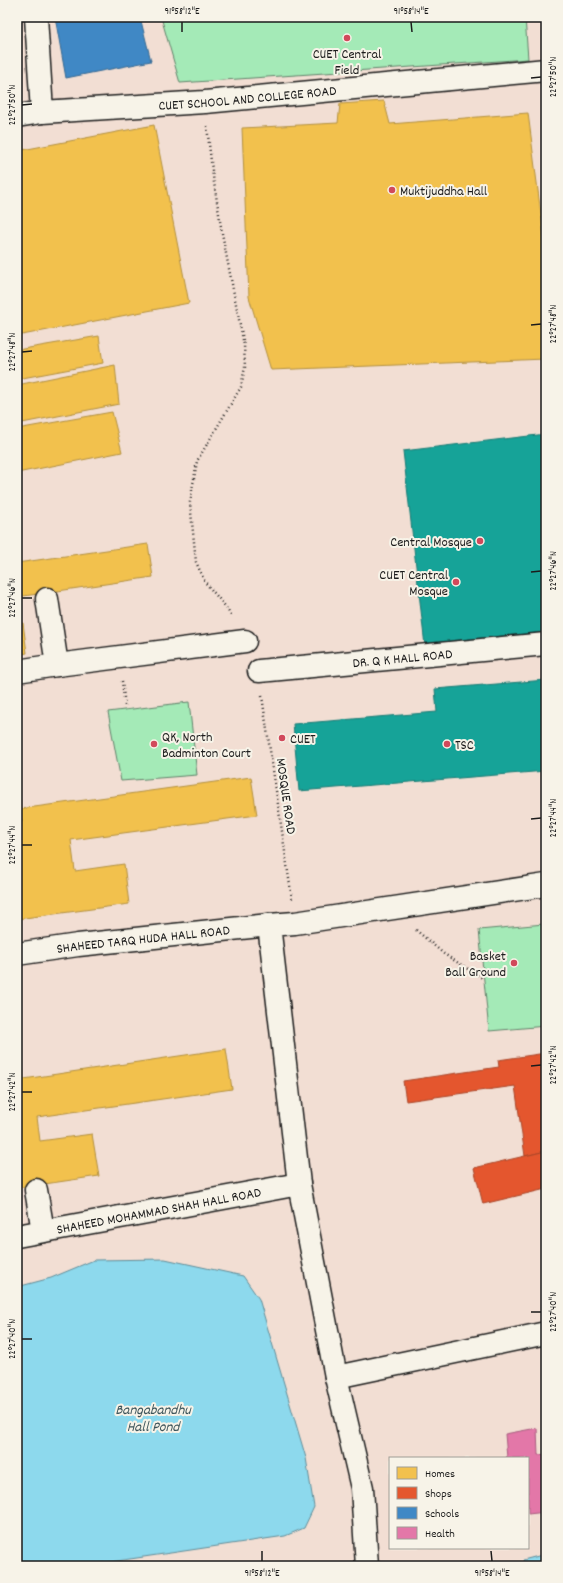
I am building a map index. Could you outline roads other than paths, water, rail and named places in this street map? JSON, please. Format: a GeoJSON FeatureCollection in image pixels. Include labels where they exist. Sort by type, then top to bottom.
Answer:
{"type":"FeatureCollection","features":[{"type":"Feature","properties":{"kind":"lane"},"geometry":{"type":"LineString","coordinates":[[36,17],[42,112]]}},
{"type":"Feature","properties":{"kind":"lane","name":"CUET SCHOOL AND COLLEGE ROAD"},"geometry":{"type":"LineString","coordinates":[[17,116],[42,112],[205,102],[546,70]]}},
{"type":"Feature","properties":{"kind":"lane"},"geometry":{"type":"LineString","coordinates":[[46,599],[57,664]]}},
{"type":"Feature","properties":{"kind":"lane"},"geometry":{"type":"LineString","coordinates":[[17,671],[57,664],[245,641]]}},
{"type":"Feature","properties":{"kind":"lane","name":"DR. Q K HALL ROAD"},"geometry":{"type":"LineString","coordinates":[[258,671],[546,644]]}},
{"type":"Feature","properties":{"kind":"lane","name":"SHAHEED TARQ HUDA HALL ROAD"},"geometry":{"type":"LineString","coordinates":[[17,954],[78,945],[295,923],[546,885]]}},
{"type":"Feature","properties":{"kind":"lane"},"geometry":{"type":"LineString","coordinates":[[268,925],[299,1184],[338,1386],[362,1488],[367,1566]]}},
{"type":"Feature","properties":{"kind":"lane","name":"SHAHEED MOHAMMAD SHAH HALL ROAD"},"geometry":{"type":"LineString","coordinates":[[17,1236],[299,1184]]}},
{"type":"Feature","properties":{"kind":"lane"},"geometry":{"type":"LineString","coordinates":[[36,1190],[43,1231]]}},
{"type":"Feature","properties":{"kind":"lane"},"geometry":{"type":"LineString","coordinates":[[338,1386],[546,1332]]}},
{"type":"Feature","properties":{"kind":"water","name":"Bangabandhu Hall Pond"},"geometry":{"type":"Polygon","coordinates":[[[165,1259],[243,1276],[259,1299],[306,1458],[314,1507],[304,1528],[285,1536],[83,1566],[17,1566],[17,1287],[51,1278],[94,1260],[165,1259]]]}},
{"type":"Feature","properties":{"kind":"water"},"geometry":{"type":"Polygon","coordinates":[[[546,1554],[546,1566],[525,1566],[523,1560],[546,1554]]]}},
{"type":"Feature","properties":{"kind":"place","name":"CUET Central Field"},"geometry":{"type":"Point","coordinates":[347,38]}},
{"type":"Feature","properties":{"kind":"place","name":"Muktijuddha Hall"},"geometry":{"type":"Point","coordinates":[392,190]}},
{"type":"Feature","properties":{"kind":"place","name":"Central Mosque"},"geometry":{"type":"Point","coordinates":[480,541]}},
{"type":"Feature","properties":{"kind":"place","name":"CUET Central Mosque"},"geometry":{"type":"Point","coordinates":[456,582]}},
{"type":"Feature","properties":{"kind":"place","name":"CUET"},"geometry":{"type":"Point","coordinates":[282,738]}},
{"type":"Feature","properties":{"kind":"place","name":"QK, North Badminton Court"},"geometry":{"type":"Point","coordinates":[154,744]}},
{"type":"Feature","properties":{"kind":"place","name":"TSC"},"geometry":{"type":"Point","coordinates":[447,744]}},
{"type":"Feature","properties":{"kind":"place","name":"Basket Ball Ground"},"geometry":{"type":"Point","coordinates":[514,963]}}]}
